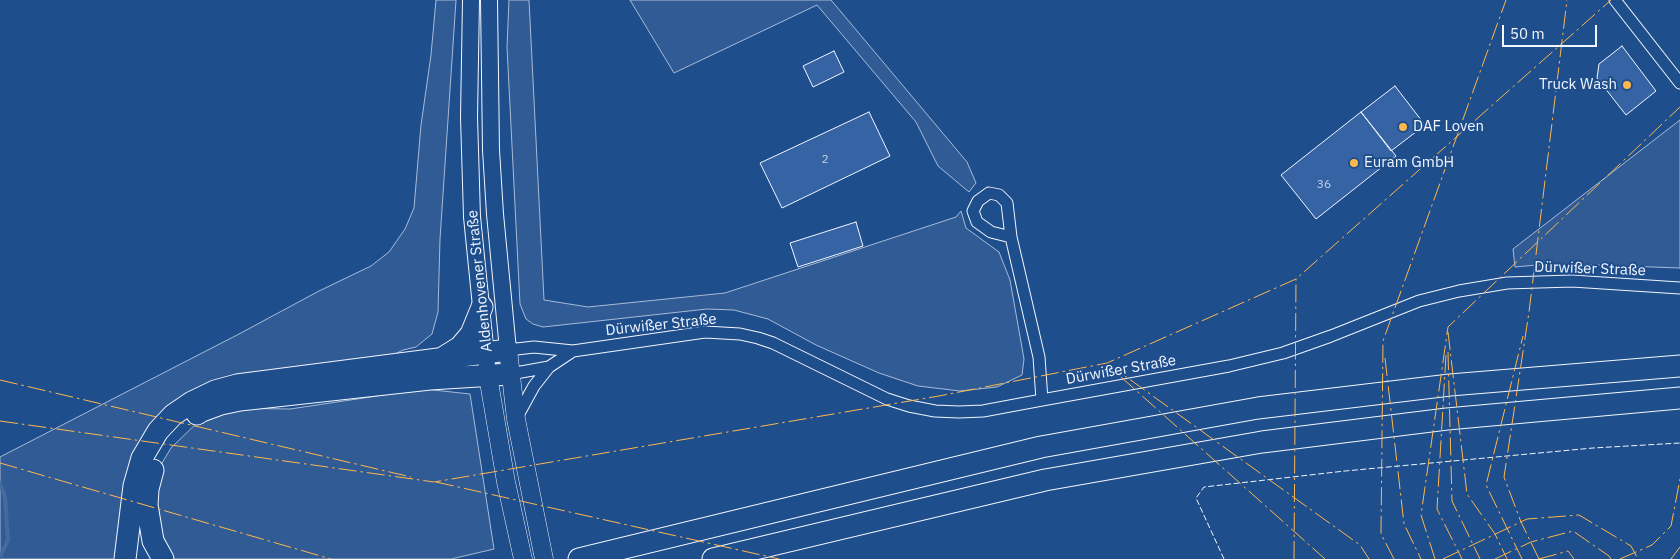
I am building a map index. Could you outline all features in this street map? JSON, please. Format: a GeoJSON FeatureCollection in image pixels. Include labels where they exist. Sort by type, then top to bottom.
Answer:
{"type":"FeatureCollection","features":[{"type":"Feature","properties":{"kind":"highway"},"geometry":{"type":"LineString","coordinates":[[442,358],[466,341],[474,328],[482,307]]}},
{"type":"Feature","properties":{"kind":"highway"},"geometry":{"type":"LineString","coordinates":[[125,559],[134,486],[142,458],[158,430],[173,415],[192,402],[215,391],[237,385],[508,350]]}},
{"type":"Feature","properties":{"kind":"highway"},"geometry":{"type":"LineString","coordinates":[[584,558],[1041,447],[1258,408],[1450,385],[1680,366]]}},
{"type":"Feature","properties":{"kind":"highway"},"geometry":{"type":"LineString","coordinates":[[163,559],[153,541],[149,522],[147,505],[152,473],[157,458],[166,443],[176,432],[202,411],[240,400],[430,379],[510,374]]}},
{"type":"Feature","properties":{"kind":"highway"},"geometry":{"type":"LineString","coordinates":[[713,559],[1045,480],[1262,442],[1447,418],[1680,398]]}},
{"type":"Feature","properties":{"kind":"main road","name":"Aldenhovener Straße"},"geometry":{"type":"LineString","coordinates":[[471,0],[469,117],[472,217],[488,376],[506,482],[523,559]]}},
{"type":"Feature","properties":{"kind":"main road","name":"Aldenhovener Straße"},"geometry":{"type":"LineString","coordinates":[[489,0],[491,150],[510,374],[516,419],[544,559]]}},
{"type":"Feature","properties":{"kind":"street"},"geometry":{"type":"LineString","coordinates":[[1615,0],[1680,83]]}},
{"type":"Feature","properties":{"kind":"street"},"geometry":{"type":"LineString","coordinates":[[1010,237],[1039,357],[1042,400]]}},
{"type":"Feature","properties":{"kind":"street","name":"Dürwißer Straße"},"geometry":{"type":"LineString","coordinates":[[508,350],[534,348],[573,351],[705,332],[730,333],[773,343],[880,396],[909,406],[935,411],[982,411],[1229,366],[1284,353],[1419,301],[1459,290],[1507,283],[1572,281],[1680,288]]}},
{"type":"Feature","properties":{"kind":"street","name":"Dürwißer Straße"},"geometry":{"type":"LineString","coordinates":[[516,419],[534,386],[549,367],[573,351]]}},
{"type":"Feature","properties":{"kind":"street","name":"Dürwißer Straße"},"geometry":{"type":"LineString","coordinates":[[510,374],[549,367]]}},
{"type":"Feature","properties":{"kind":"shaded area"},"geometry":{"type":"Polygon","coordinates":[[[436,0],[456,0],[440,239],[438,312],[432,334],[416,347],[403,350],[389,357],[276,373],[147,433],[130,461],[115,559],[0,559],[0,457],[319,291],[371,266],[389,252],[405,229],[414,208],[421,125],[431,55],[436,0]]]}},
{"type":"Feature","properties":{"kind":"shaded area"},"geometry":{"type":"Polygon","coordinates":[[[509,0],[529,0],[544,300],[588,307],[725,293],[956,217],[961,211],[966,228],[999,252],[1010,280],[1024,359],[1022,375],[997,387],[960,391],[918,386],[879,373],[816,345],[768,319],[734,310],[707,309],[543,327],[533,324],[526,319],[520,304],[507,47],[509,0]]]}},
{"type":"Feature","properties":{"kind":"shaded area"},"geometry":{"type":"Polygon","coordinates":[[[630,0],[831,0],[967,162],[976,183],[969,192],[938,166],[916,122],[817,5],[674,73],[630,0]]]}},
{"type":"Feature","properties":{"kind":"shaded area"},"geometry":{"type":"Polygon","coordinates":[[[1680,120],[1680,268],[1572,264],[1515,267],[1513,249],[1680,120]]]}},
{"type":"Feature","properties":{"kind":"shaded area"},"geometry":{"type":"Polygon","coordinates":[[[424,389],[470,394],[494,549],[451,559],[174,559],[159,527],[156,489],[162,463],[171,448],[200,420],[220,408],[290,409],[424,389]]]}},
{"type":"Feature","properties":{"kind":"building","name":"Truck Wash"},"geometry":{"type":"Polygon","coordinates":[[[1622,46],[1656,91],[1626,115],[1597,78],[1599,64],[1622,46]]]}},
{"type":"Feature","properties":{"kind":"building"},"geometry":{"type":"Polygon","coordinates":[[[834,51],[844,72],[813,87],[803,66],[834,51]]]}},
{"type":"Feature","properties":{"kind":"building"},"geometry":{"type":"Polygon","coordinates":[[[1395,86],[1425,125],[1391,151],[1361,112],[1395,86]]]}},
{"type":"Feature","properties":{"kind":"building"},"geometry":{"type":"Polygon","coordinates":[[[869,112],[890,156],[782,208],[760,163],[869,112]]]}},
{"type":"Feature","properties":{"kind":"building"},"geometry":{"type":"Polygon","coordinates":[[[1361,112],[1396,156],[1316,219],[1281,175],[1361,112]]]}},
{"type":"Feature","properties":{"kind":"building"},"geometry":{"type":"Polygon","coordinates":[[[856,222],[863,246],[798,267],[790,243],[856,222]]]}},
{"type":"Feature","properties":{"kind":"waterway"},"geometry":{"type":"LineString","coordinates":[[0,483],[5,497],[8,540],[0,557]]}},
{"type":"Feature","properties":{"kind":"fence"},"geometry":{"type":"LineString","coordinates":[[1224,559],[1196,498],[1204,487],[1345,471],[1593,448],[1680,443]]}},
{"type":"Feature","properties":{"kind":"power"},"geometry":{"type":"LineString","coordinates":[[1394,559],[1381,534],[1383,341],[1506,0]]}},
{"type":"Feature","properties":{"kind":"power"},"geometry":{"type":"LineString","coordinates":[[1539,559],[1521,522],[1504,477],[1529,312],[1567,0]]}},
{"type":"Feature","properties":{"kind":"power"},"geometry":{"type":"LineString","coordinates":[[0,421],[434,482],[939,396],[1107,363],[1296,279],[1611,0]]}},
{"type":"Feature","properties":{"kind":"power"},"geometry":{"type":"LineString","coordinates":[[1435,559],[1421,515],[1448,327],[1680,107]]}},
{"type":"Feature","properties":{"kind":"power"},"geometry":{"type":"LineString","coordinates":[[1294,559],[1296,279]]}},
{"type":"Feature","properties":{"kind":"power"},"geometry":{"type":"LineString","coordinates":[[1448,332],[1467,494],[1495,534],[1507,559]]}},
{"type":"Feature","properties":{"kind":"power"},"geometry":{"type":"LineString","coordinates":[[1522,559],[1486,485],[1523,336]]}},
{"type":"Feature","properties":{"kind":"power"},"geometry":{"type":"LineString","coordinates":[[1448,352],[1452,501],[1480,559]]}},
{"type":"Feature","properties":{"kind":"power"},"geometry":{"type":"LineString","coordinates":[[1446,355],[1437,509],[1462,559]]}},
{"type":"Feature","properties":{"kind":"power"},"geometry":{"type":"LineString","coordinates":[[1385,358],[1404,524],[1421,559]]}},
{"type":"Feature","properties":{"kind":"power"},"geometry":{"type":"LineString","coordinates":[[1107,363],[1360,545],[1369,559]]}},
{"type":"Feature","properties":{"kind":"power"},"geometry":{"type":"LineString","coordinates":[[1121,377],[1325,559]]}},
{"type":"Feature","properties":{"kind":"power"},"geometry":{"type":"LineString","coordinates":[[0,380],[411,477]]}},
{"type":"Feature","properties":{"kind":"power"},"geometry":{"type":"LineString","coordinates":[[0,463],[331,559]]}},
{"type":"Feature","properties":{"kind":"power"},"geometry":{"type":"LineString","coordinates":[[1620,559],[1652,545],[1671,526],[1680,479]]}},
{"type":"Feature","properties":{"kind":"power"},"geometry":{"type":"LineString","coordinates":[[436,482],[779,559]]}},
{"type":"Feature","properties":{"kind":"power"},"geometry":{"type":"LineString","coordinates":[[1443,559],[1527,519],[1579,515],[1631,546],[1638,559]]}},
{"type":"Feature","properties":{"kind":"power"},"geometry":{"type":"LineString","coordinates":[[1495,559],[1531,542],[1573,531],[1611,559]]}},
{"type":"Feature","properties":{"kind":"power"},"geometry":{"type":"LineString","coordinates":[[1671,559],[1680,547]]}},
{"type":"Feature","properties":{"kind":"power"},"geometry":{"type":"LineString","coordinates":[[1539,559],[1568,551],[1574,559]]}},
{"type":"Feature","properties":{"kind":"place","name":"Truck Wash"},"geometry":{"type":"Point","coordinates":[1627,85]}},
{"type":"Feature","properties":{"kind":"place","name":"DAF Loven"},"geometry":{"type":"Point","coordinates":[1403,127]}},
{"type":"Feature","properties":{"kind":"place","name":"Euram GmbH"},"geometry":{"type":"Point","coordinates":[1354,163]}}]}
